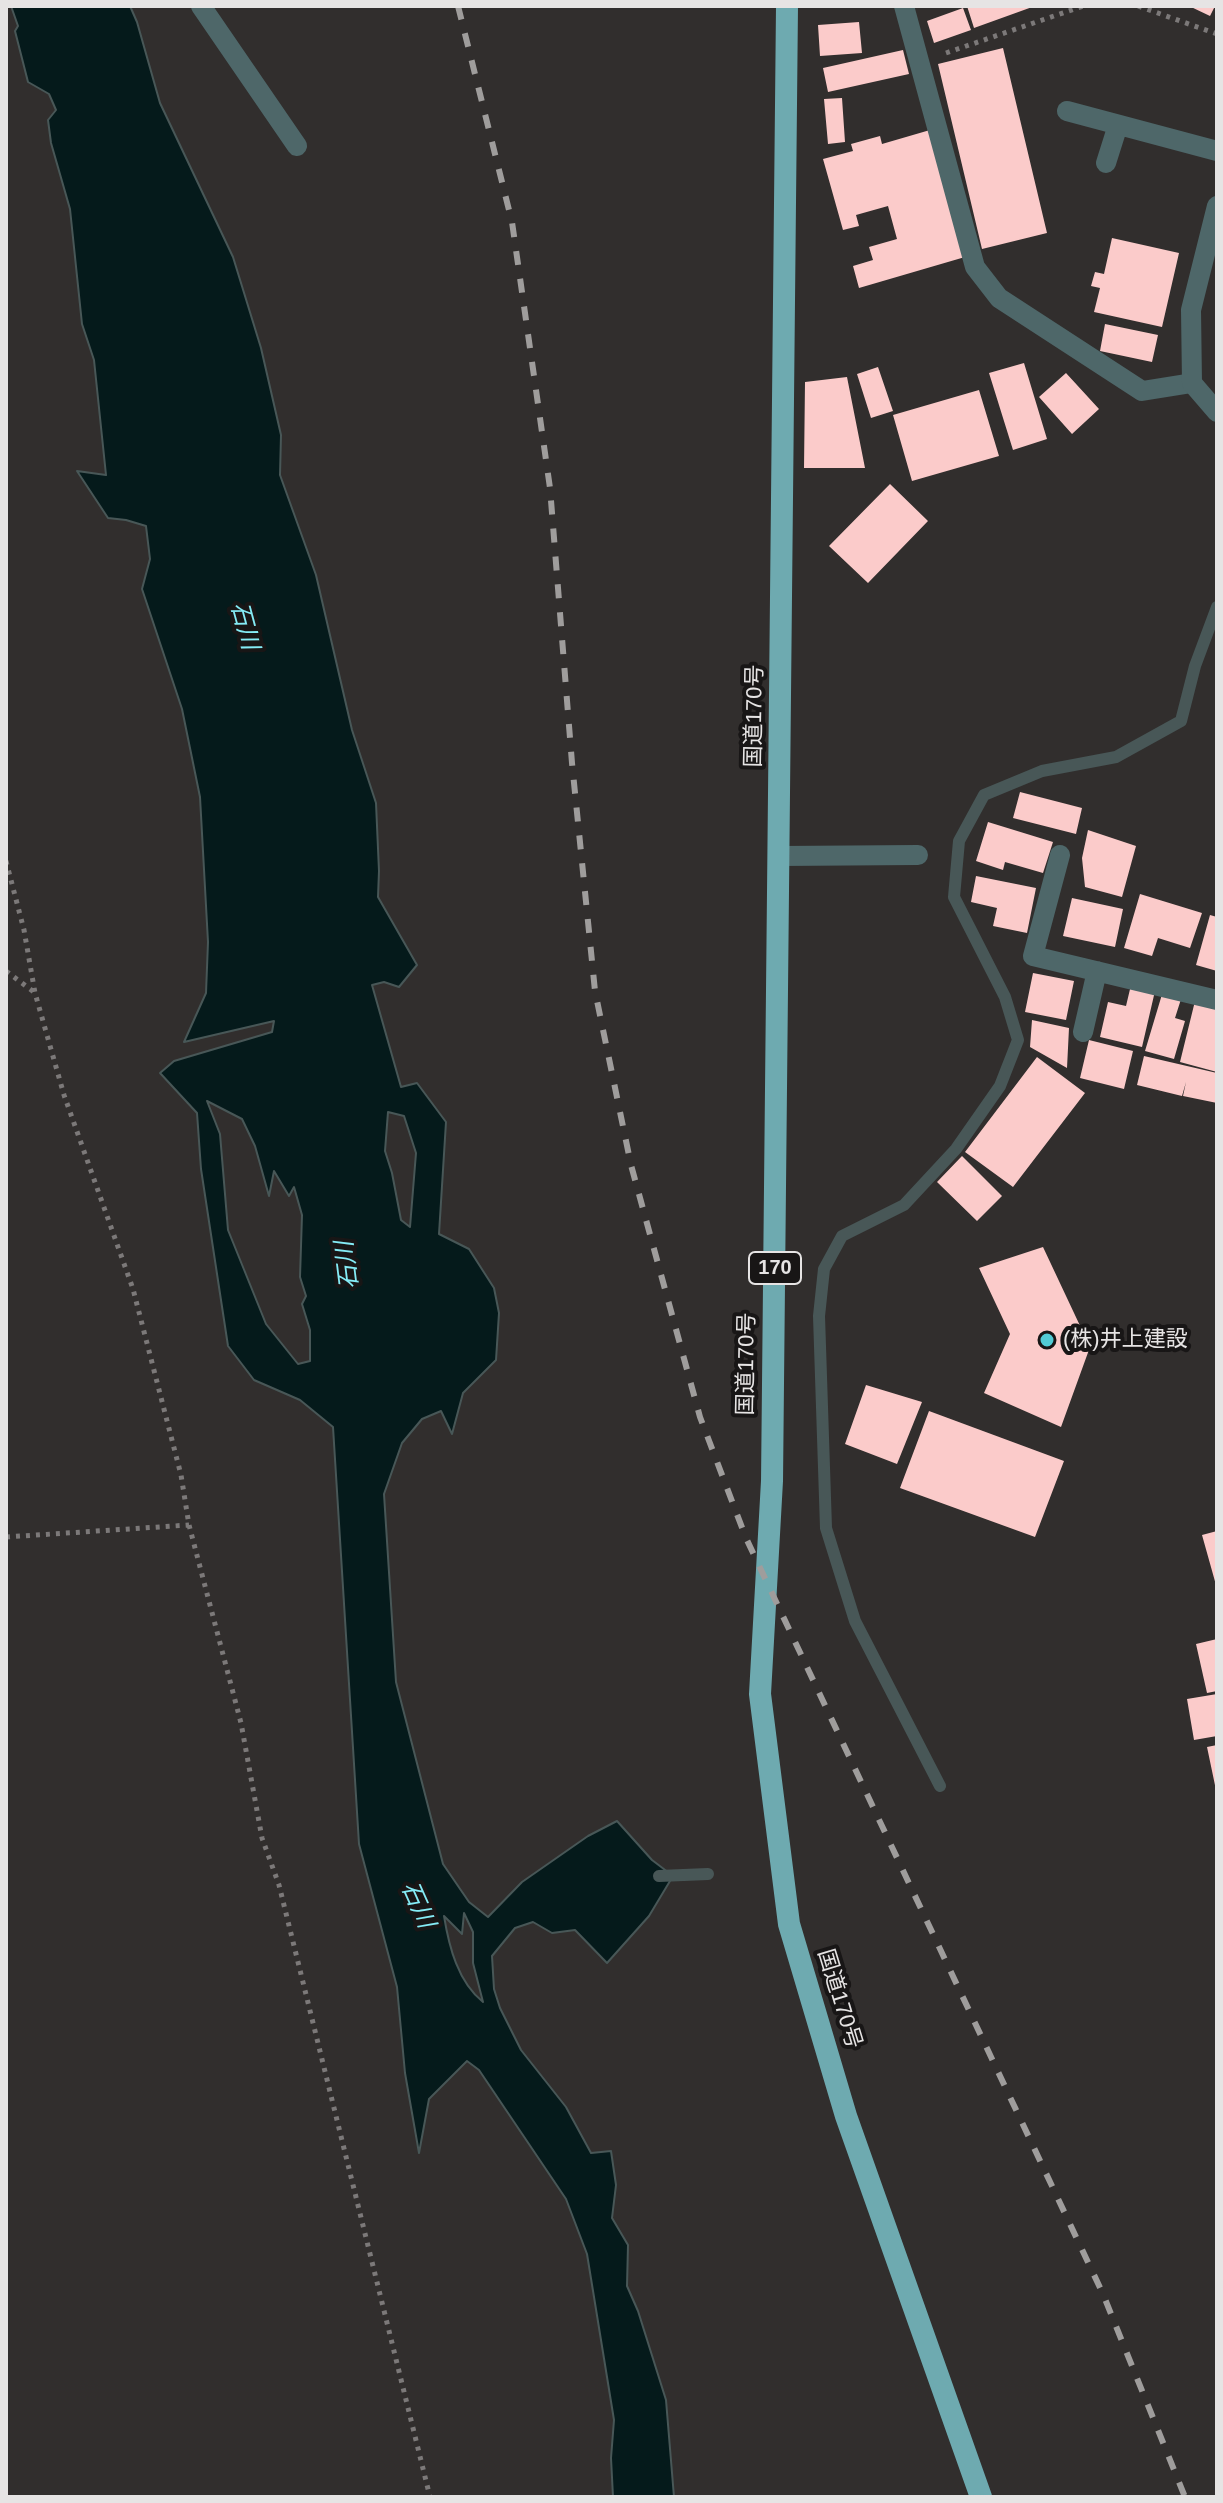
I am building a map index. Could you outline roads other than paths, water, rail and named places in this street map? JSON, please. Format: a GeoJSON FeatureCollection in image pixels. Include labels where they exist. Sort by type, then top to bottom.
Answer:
{"type":"FeatureCollection","features":[{"type":"Feature","properties":{"kind":"highway","name":"国道170号"},"geometry":{"type":"LineString","coordinates":[[787,6],[772,1481],[760,1694],[789,1924],[846,2116],[981,2497]]}},
{"type":"Feature","properties":{"kind":"street"},"geometry":{"type":"LineString","coordinates":[[201,6],[297,146]]}},
{"type":"Feature","properties":{"kind":"street"},"geometry":{"type":"LineString","coordinates":[[904,6],[975,267],[999,298],[1142,391],[1192,383]]}},
{"type":"Feature","properties":{"kind":"street"},"geometry":{"type":"LineString","coordinates":[[1067,111],[1217,151]]}},
{"type":"Feature","properties":{"kind":"street"},"geometry":{"type":"LineString","coordinates":[[1106,163],[1118,125]]}},
{"type":"Feature","properties":{"kind":"street"},"geometry":{"type":"LineString","coordinates":[[1217,206],[1191,310],[1192,383],[1217,412]]}},
{"type":"Feature","properties":{"kind":"street"},"geometry":{"type":"LineString","coordinates":[[780,856],[918,855]]}},
{"type":"Feature","properties":{"kind":"street"},"geometry":{"type":"LineString","coordinates":[[1060,855],[1033,956],[1217,1000]]}},
{"type":"Feature","properties":{"kind":"street"},"geometry":{"type":"LineString","coordinates":[[1083,1032],[1097,971]]}},
{"type":"Feature","properties":{"kind":"water","name":"石川"},"geometry":{"type":"Polygon","coordinates":[[[11,6],[130,6],[160,103],[233,257],[261,348],[281,435],[280,475],[316,575],[352,730],[376,803],[378,897],[417,965],[399,987],[384,982],[372,985],[401,1087],[417,1083],[446,1122],[439,1234],[469,1249],[494,1288],[499,1313],[496,1360],[463,1393],[452,1434],[441,1411],[422,1419],[402,1443],[384,1494],[396,1682],[443,1864],[469,1902],[488,1917],[522,1882],[588,1836],[617,1821],[652,1860],[673,1876],[649,1916],[607,1963],[575,1930],[552,1933],[533,1922],[515,1928],[492,1956],[494,1989],[521,2050],[566,2107],[591,2153],[611,2151],[616,2185],[612,2218],[628,2245],[627,2286],[666,2400],[674,2497],[613,2497],[611,2458],[614,2420],[587,2254],[566,2199],[479,2070],[467,2061],[429,2099],[419,2153],[405,2073],[397,1987],[359,1844],[333,1427],[300,1400],[254,1380],[228,1346],[201,1169],[197,1113],[160,1073],[174,1061],[272,1032],[274,1021],[184,1042],[206,993],[208,942],[200,797],[182,709],[142,589],[150,559],[146,526],[108,518],[77,471],[106,475],[94,360],[82,324],[70,209],[51,143],[48,120],[56,110],[49,94],[28,82],[15,31],[18,26],[11,6]],[[207,1101],[220,1134],[228,1230],[266,1324],[298,1364],[310,1361],[310,1330],[302,1304],[306,1296],[300,1277],[302,1215],[294,1187],[289,1196],[274,1171],[269,1196],[255,1146],[242,1119],[207,1101]],[[388,1112],[385,1151],[401,1220],[410,1227],[416,1153],[404,1116],[388,1112]],[[464,1913],[462,1934],[444,1916],[452,1952],[461,1974],[483,2002],[473,1963],[473,1932],[464,1913]]]}},
{"type":"Feature","properties":{"kind":"waterway"},"geometry":{"type":"LineString","coordinates":[[940,1786],[855,1621],[826,1528],[819,1316],[824,1269],[842,1236],[904,1205],[956,1149],[1000,1086],[1018,1040],[1005,997],[954,897],[959,841],[984,795],[1042,771],[1116,757],[1181,721],[1195,666],[1217,607]]}},
{"type":"Feature","properties":{"kind":"waterway"},"geometry":{"type":"LineString","coordinates":[[659,1876],[708,1874]]}},
{"type":"Feature","properties":{"kind":"railway"},"geometry":{"type":"LineString","coordinates":[[458,6],[512,222],[550,488],[572,763],[595,991],[631,1165],[700,1417],[746,1538],[1103,2294],[1185,2497]]}},
{"type":"Feature","properties":{"kind":"place","name":"(株)井上建設"},"geometry":{"type":"Point","coordinates":[1047,1340]}}]}
